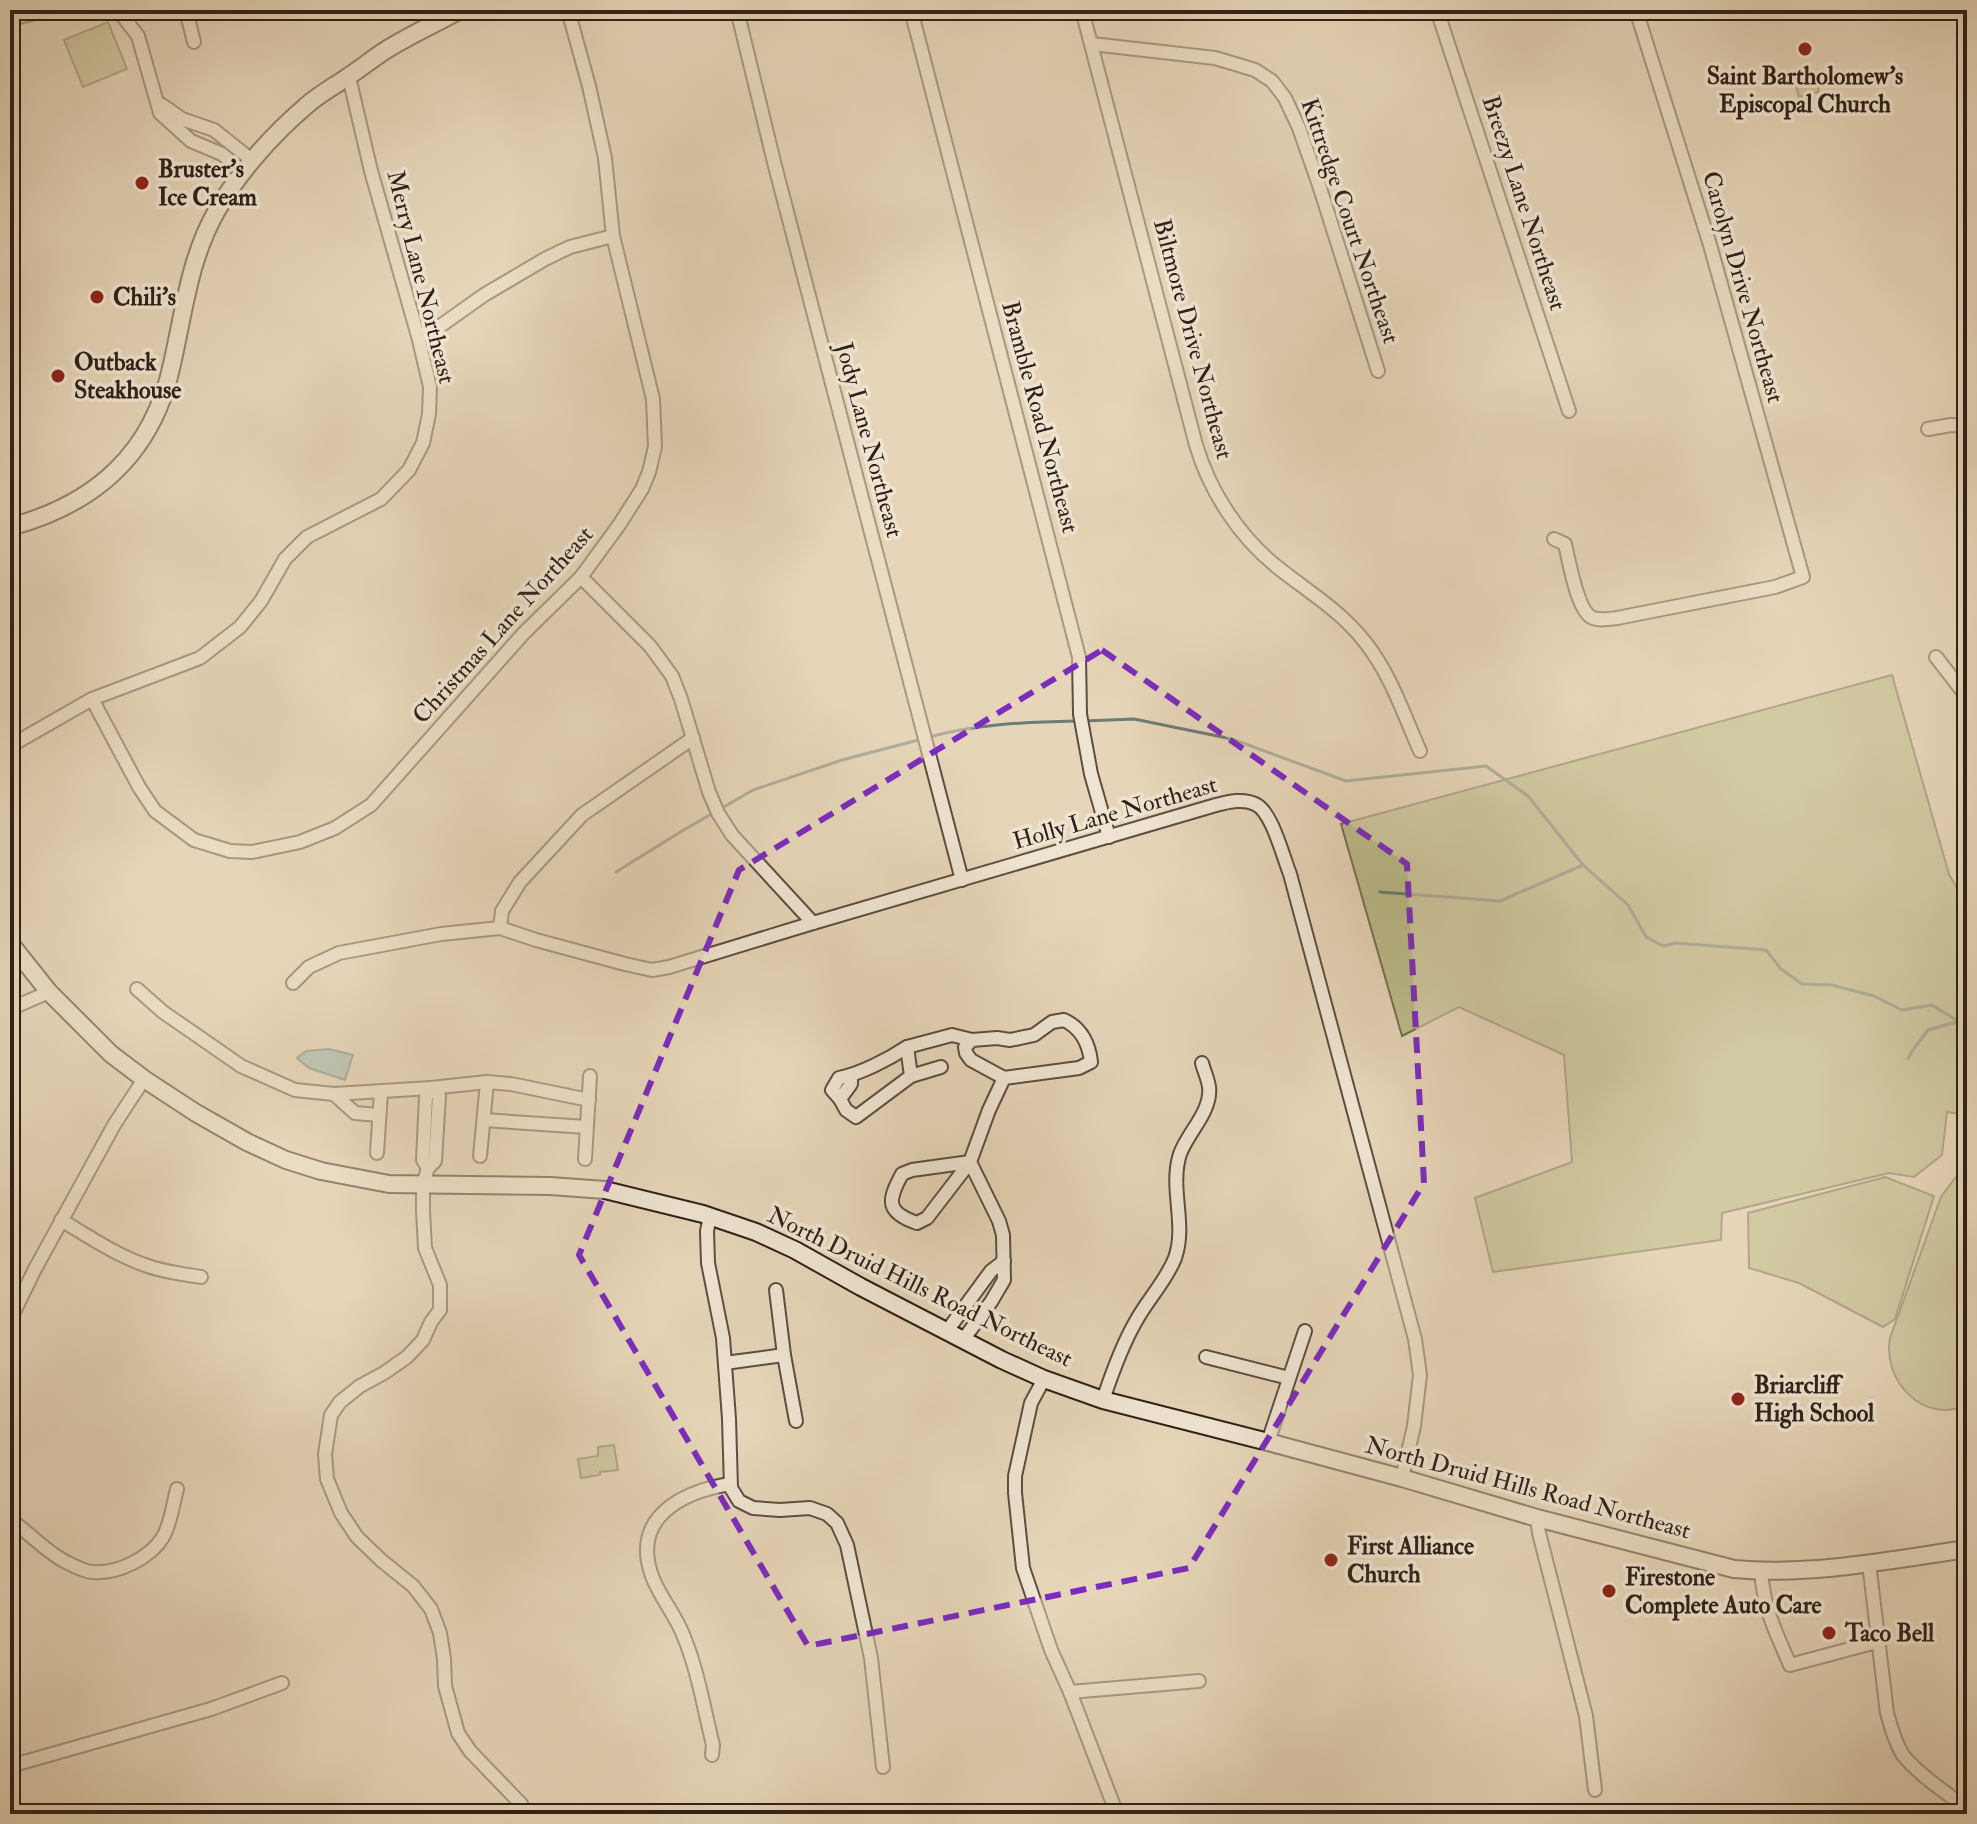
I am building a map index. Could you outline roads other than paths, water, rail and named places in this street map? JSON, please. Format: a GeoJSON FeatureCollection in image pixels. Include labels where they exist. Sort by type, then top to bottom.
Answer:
{"type":"FeatureCollection","features":[{"type":"Feature","properties":{"kind":"main road"},"geometry":{"type":"LineString","coordinates":[[10,527],[56,512],[85,496],[126,460],[144,436],[167,383],[188,283],[201,243],[216,211],[281,129],[308,104],[386,50],[461,10]]}},
{"type":"Feature","properties":{"kind":"main road","name":"North Druid Hills Road Northeast"},"geometry":{"type":"LineString","coordinates":[[10,943],[77,1022],[144,1079],[247,1142],[286,1160],[321,1171],[389,1184],[550,1186],[605,1190],[710,1216],[795,1250],[963,1340],[1044,1379],[1103,1400],[1734,1569],[1761,1571],[1869,1563],[1967,1549]]}},
{"type":"Feature","properties":{"kind":"street"},"geometry":{"type":"LineString","coordinates":[[14,16],[49,10]]}},
{"type":"Feature","properties":{"kind":"street"},"geometry":{"type":"LineString","coordinates":[[118,10],[138,36],[160,113],[198,145],[248,167]]}},
{"type":"Feature","properties":{"kind":"street"},"geometry":{"type":"LineString","coordinates":[[186,10],[194,42]]}},
{"type":"Feature","properties":{"kind":"street","name":"Christmas Lane Northeast"},"geometry":{"type":"LineString","coordinates":[[92,699],[155,811],[194,840],[230,851],[252,852],[300,842],[335,828],[371,805],[523,634],[581,577],[619,525],[642,489],[655,447],[653,399],[613,236],[605,158],[568,10]]}},
{"type":"Feature","properties":{"kind":"street","name":"Jody Lane Northeast"},"geometry":{"type":"LineString","coordinates":[[737,10],[962,880]]}},
{"type":"Feature","properties":{"kind":"street","name":"Bramble Road Northeast"},"geometry":{"type":"LineString","coordinates":[[911,10],[1079,657],[1081,721],[1091,774],[1109,837]]}},
{"type":"Feature","properties":{"kind":"street","name":"Biltmore Drive Northeast"},"geometry":{"type":"LineString","coordinates":[[1082,10],[1196,445],[1211,484],[1234,522],[1257,549],[1334,610],[1365,642],[1395,691],[1420,751]]}},
{"type":"Feature","properties":{"kind":"street","name":"Breezy Lane Northeast"},"geometry":{"type":"LineString","coordinates":[[1437,10],[1569,411]]}},
{"type":"Feature","properties":{"kind":"street","name":"Carolyn Drive Northeast"},"geometry":{"type":"LineString","coordinates":[[1554,539],[1565,544],[1581,605],[1590,617],[1599,620],[1775,587],[1803,577],[1710,245],[1636,10]]}},
{"type":"Feature","properties":{"kind":"street","name":"Kittredge Court Northeast"},"geometry":{"type":"LineString","coordinates":[[1092,44],[1215,58],[1255,70],[1272,81],[1285,98],[1299,128],[1378,371]]}},
{"type":"Feature","properties":{"kind":"street","name":"Merry Lane Northeast"},"geometry":{"type":"LineString","coordinates":[[10,746],[92,699],[200,658],[240,627],[261,601],[285,559],[307,537],[381,499],[409,470],[423,443],[430,387],[371,171],[349,77]]}},
{"type":"Feature","properties":{"kind":"street"},"geometry":{"type":"LineString","coordinates":[[157,97],[171,113],[214,130],[248,167]]}},
{"type":"Feature","properties":{"kind":"street"},"geometry":{"type":"LineString","coordinates":[[418,336],[436,329],[484,295],[545,259],[570,247],[613,236]]}},
{"type":"Feature","properties":{"kind":"street"},"geometry":{"type":"LineString","coordinates":[[1928,429],[1967,426]]}},
{"type":"Feature","properties":{"kind":"street"},"geometry":{"type":"LineString","coordinates":[[581,577],[650,646],[672,676],[718,813],[732,835],[813,923]]}},
{"type":"Feature","properties":{"kind":"street"},"geometry":{"type":"LineString","coordinates":[[1936,657],[1967,697]]}},
{"type":"Feature","properties":{"kind":"street"},"geometry":{"type":"LineString","coordinates":[[293,983],[309,967],[339,953],[441,934],[500,928],[502,911],[520,882],[582,815],[693,738]]}},
{"type":"Feature","properties":{"kind":"street","name":"Holly Lane Northeast"},"geometry":{"type":"LineString","coordinates":[[500,928],[652,970],[1235,801],[1256,804],[1270,822],[1290,874],[1415,1339],[1420,1375],[1414,1426],[1402,1478]]}},
{"type":"Feature","properties":{"kind":"street"},"geometry":{"type":"LineString","coordinates":[[137,989],[163,1012],[241,1066],[295,1090],[334,1094],[487,1082],[589,1100]]}},
{"type":"Feature","properties":{"kind":"street"},"geometry":{"type":"LineString","coordinates":[[10,1009],[49,992]]}},
{"type":"Feature","properties":{"kind":"street"},"geometry":{"type":"LineString","coordinates":[[941,1067],[911,1076],[856,1117],[846,1110],[832,1090],[839,1078],[892,1058],[907,1047],[952,1035],[972,1040],[1010,1040],[1034,1035],[1052,1022],[1064,1020],[1073,1024],[1088,1044],[1091,1062],[1079,1068],[1004,1078],[971,1060],[965,1047],[972,1040]]}},
{"type":"Feature","properties":{"kind":"street"},"geometry":{"type":"LineString","coordinates":[[907,1047],[911,1076]]}},
{"type":"Feature","properties":{"kind":"street"},"geometry":{"type":"LineString","coordinates":[[1103,1400],[1111,1374],[1136,1321],[1175,1258],[1179,1240],[1176,1193],[1180,1153],[1208,1101],[1209,1087],[1202,1063]]}},
{"type":"Feature","properties":{"kind":"street"},"geometry":{"type":"LineString","coordinates":[[585,1159],[590,1076]]}},
{"type":"Feature","properties":{"kind":"street"},"geometry":{"type":"LineString","coordinates":[[970,1162],[902,1174],[892,1193],[892,1205],[897,1214],[917,1223],[927,1218],[970,1162],[1004,1078]]}},
{"type":"Feature","properties":{"kind":"street"},"geometry":{"type":"LineString","coordinates":[[10,1320],[61,1220],[114,1125],[144,1079]]}},
{"type":"Feature","properties":{"kind":"street"},"geometry":{"type":"LineString","coordinates":[[480,1156],[487,1082]]}},
{"type":"Feature","properties":{"kind":"street"},"geometry":{"type":"LineString","coordinates":[[431,1088],[439,1096],[431,1129],[435,1161],[428,1168],[423,1185],[425,1248],[440,1285],[440,1310],[423,1340],[407,1357],[360,1386],[340,1402],[331,1415],[325,1454],[327,1479],[341,1513],[357,1537],[413,1586],[431,1609],[440,1633],[445,1686],[458,1733],[470,1751],[521,1804],[525,1814]]}},
{"type":"Feature","properties":{"kind":"street"},"geometry":{"type":"LineString","coordinates":[[377,1153],[381,1092]]}},
{"type":"Feature","properties":{"kind":"street"},"geometry":{"type":"LineString","coordinates":[[334,1094],[355,1113],[379,1115]]}},
{"type":"Feature","properties":{"kind":"street"},"geometry":{"type":"LineString","coordinates":[[484,1120],[586,1127]]}},
{"type":"Feature","properties":{"kind":"street"},"geometry":{"type":"LineString","coordinates":[[963,1340],[1004,1280],[1003,1235],[999,1221],[970,1162]]}},
{"type":"Feature","properties":{"kind":"street"},"geometry":{"type":"LineString","coordinates":[[710,1216],[708,1263],[723,1338],[730,1484],[739,1501],[753,1508],[810,1508],[827,1514],[837,1523],[847,1545],[871,1658],[883,1767]]}},
{"type":"Feature","properties":{"kind":"street"},"geometry":{"type":"LineString","coordinates":[[61,1220],[144,1265],[201,1277]]}},
{"type":"Feature","properties":{"kind":"street"},"geometry":{"type":"LineString","coordinates":[[947,1331],[991,1271],[1004,1261]]}},
{"type":"Feature","properties":{"kind":"street"},"geometry":{"type":"LineString","coordinates":[[776,1290],[796,1421]]}},
{"type":"Feature","properties":{"kind":"street"},"geometry":{"type":"LineString","coordinates":[[1268,1442],[1305,1331]]}},
{"type":"Feature","properties":{"kind":"street"},"geometry":{"type":"LineString","coordinates":[[725,1363],[784,1355]]}},
{"type":"Feature","properties":{"kind":"street"},"geometry":{"type":"LineString","coordinates":[[1206,1357],[1289,1378]]}},
{"type":"Feature","properties":{"kind":"street"},"geometry":{"type":"LineString","coordinates":[[1044,1379],[1031,1403],[1015,1476],[1023,1568],[1051,1650],[1117,1814]]}},
{"type":"Feature","properties":{"kind":"street"},"geometry":{"type":"LineString","coordinates":[[712,1755],[713,1745],[691,1653],[650,1572],[648,1550],[651,1528],[663,1510],[709,1487],[730,1484]]}},
{"type":"Feature","properties":{"kind":"street"},"geometry":{"type":"LineString","coordinates":[[10,1519],[67,1563],[91,1572],[112,1570],[148,1553],[163,1537],[177,1489]]}},
{"type":"Feature","properties":{"kind":"street"},"geometry":{"type":"LineString","coordinates":[[1537,1518],[1586,1716],[1595,1790]]}},
{"type":"Feature","properties":{"kind":"street"},"geometry":{"type":"LineString","coordinates":[[1869,1563],[1887,1713],[1894,1736],[1902,1754],[1967,1809]]}},
{"type":"Feature","properties":{"kind":"street"},"geometry":{"type":"LineString","coordinates":[[1761,1571],[1768,1616],[1790,1665],[1880,1641]]}},
{"type":"Feature","properties":{"kind":"street"},"geometry":{"type":"LineString","coordinates":[[1070,1692],[1199,1681]]}},
{"type":"Feature","properties":{"kind":"street"},"geometry":{"type":"LineString","coordinates":[[10,1766],[211,1709],[282,1683]]}},
{"type":"Feature","properties":{"kind":"water"},"geometry":{"type":"Polygon","coordinates":[[[329,1049],[353,1055],[345,1080],[309,1068],[297,1058],[306,1051],[329,1049]]]}},
{"type":"Feature","properties":{"kind":"waterway"},"geometry":{"type":"LineString","coordinates":[[1084,721],[1134,719],[1232,739],[1346,781],[1486,766],[1528,796],[1583,865],[1628,905],[1646,937],[1663,946],[1675,943],[1766,950],[1781,969],[1802,984],[1832,985],[1874,996],[1902,1010],[1932,1005],[1958,1021],[1967,1013]]}},
{"type":"Feature","properties":{"kind":"waterway"},"geometry":{"type":"LineString","coordinates":[[929,737],[983,726],[1076,721]]}},
{"type":"Feature","properties":{"kind":"waterway"},"geometry":{"type":"LineString","coordinates":[[722,808],[753,790],[842,760],[922,739]]}},
{"type":"Feature","properties":{"kind":"waterway"},"geometry":{"type":"LineString","coordinates":[[616,872],[715,812]]}},
{"type":"Feature","properties":{"kind":"waterway"},"geometry":{"type":"LineString","coordinates":[[1380,892],[1500,901],[1583,865]]}},
{"type":"Feature","properties":{"kind":"waterway"},"geometry":{"type":"LineString","coordinates":[[1908,1059],[1928,1030],[1956,1022]]}},
{"type":"Feature","properties":{"kind":"place","name":"Saint Bartholomew's Episcopal Church"},"geometry":{"type":"Point","coordinates":[1805,49]}},
{"type":"Feature","properties":{"kind":"place","name":"Bruster's Ice Cream"},"geometry":{"type":"Point","coordinates":[142,183]}},
{"type":"Feature","properties":{"kind":"place","name":"Chili's"},"geometry":{"type":"Point","coordinates":[97,297]}},
{"type":"Feature","properties":{"kind":"place","name":"Outback Steakhouse"},"geometry":{"type":"Point","coordinates":[58,376]}},
{"type":"Feature","properties":{"kind":"place","name":"Briarcliff High School"},"geometry":{"type":"Point","coordinates":[1738,1399]}},
{"type":"Feature","properties":{"kind":"place","name":"First Alliance Church"},"geometry":{"type":"Point","coordinates":[1331,1560]}},
{"type":"Feature","properties":{"kind":"place","name":"Firestone Complete Auto Care"},"geometry":{"type":"Point","coordinates":[1609,1591]}},
{"type":"Feature","properties":{"kind":"place","name":"Taco Bell"},"geometry":{"type":"Point","coordinates":[1829,1633]}}]}
